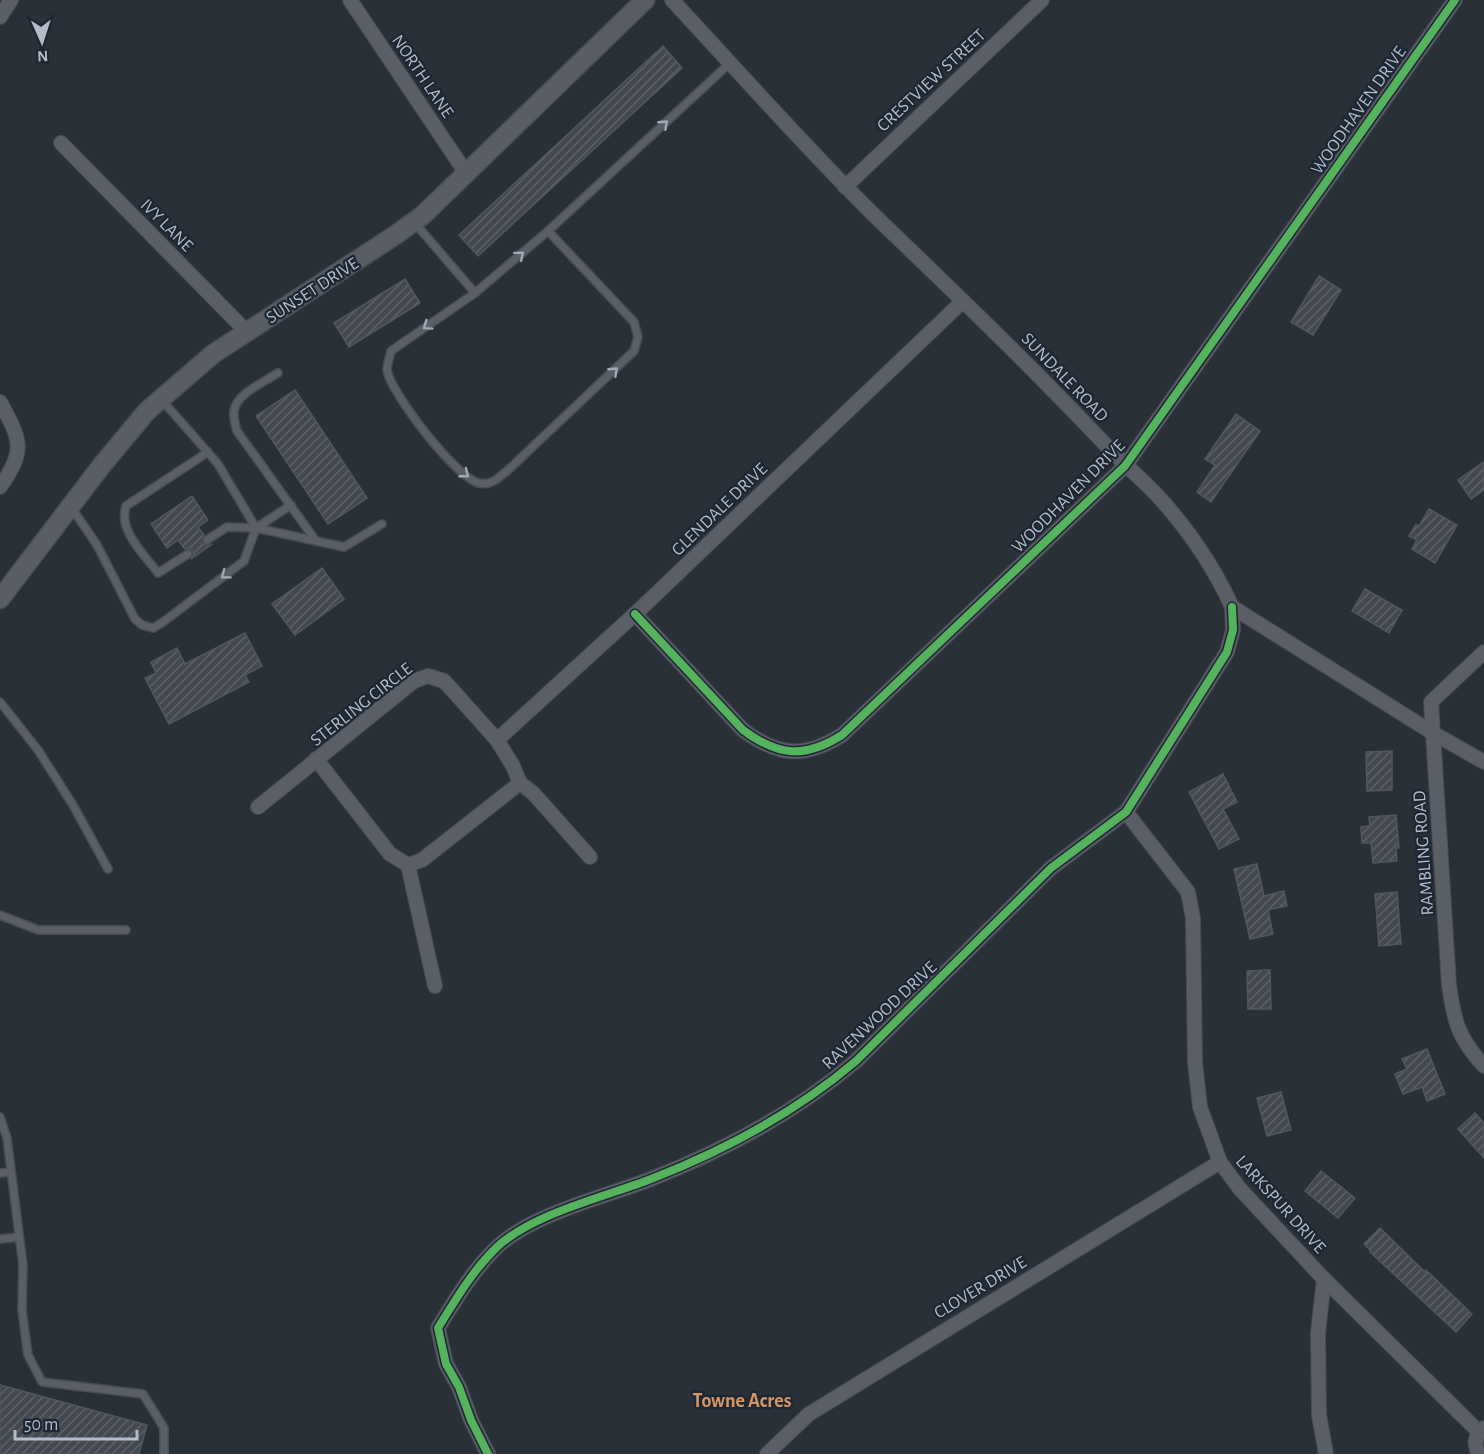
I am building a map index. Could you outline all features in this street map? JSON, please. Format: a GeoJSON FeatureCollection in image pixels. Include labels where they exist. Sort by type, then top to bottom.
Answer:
{"type":"FeatureCollection","features":[{"type":"Feature","properties":{"kind":"main road","name":"SUNSET DRIVE"},"geometry":{"type":"LineString","coordinates":[[0,599],[124,438],[160,399],[213,354],[414,222],[442,198],[645,0]]}},
{"type":"Feature","properties":{"kind":"street"},"geometry":{"type":"LineString","coordinates":[[0,16],[11,0]]}},
{"type":"Feature","properties":{"kind":"street","name":"NORTH LANE"},"geometry":{"type":"LineString","coordinates":[[350,0],[466,173]]}},
{"type":"Feature","properties":{"kind":"street","name":"SUNDALE ROAD"},"geometry":{"type":"LineString","coordinates":[[672,0],[845,187],[1030,366],[1125,466],[1155,493],[1187,530],[1219,579],[1232,607]]}},
{"type":"Feature","properties":{"kind":"street","name":"CRESTVIEW STREET"},"geometry":{"type":"LineString","coordinates":[[845,187],[1042,0]]}},
{"type":"Feature","properties":{"kind":"street","name":"WOODHAVEN DRIVE"},"geometry":{"type":"LineString","coordinates":[[635,614],[743,730],[759,742],[774,749],[793,752],[812,750],[842,735],[1125,466],[1455,0]]}},
{"type":"Feature","properties":{"kind":"street","name":"IVY LANE"},"geometry":{"type":"LineString","coordinates":[[61,143],[248,333]]}},
{"type":"Feature","properties":{"kind":"street","name":"GLENDALE DRIVE"},"geometry":{"type":"LineString","coordinates":[[497,740],[635,614],[963,301]]}},
{"type":"Feature","properties":{"kind":"street"},"geometry":{"type":"LineString","coordinates":[[0,402],[12,425],[19,454],[11,472],[0,487]]}},
{"type":"Feature","properties":{"kind":"street"},"geometry":{"type":"LineString","coordinates":[[1232,607],[1433,734],[1484,762]]}},
{"type":"Feature","properties":{"kind":"street","name":"RAVENWOOD DRIVE"},"geometry":{"type":"LineString","coordinates":[[488,1454],[471,1420],[459,1387],[446,1364],[438,1328],[462,1287],[481,1265],[498,1246],[523,1229],[579,1204],[709,1155],[780,1116],[834,1080],[877,1041],[1051,868],[1126,812],[1227,652],[1233,630],[1232,607]]}},
{"type":"Feature","properties":{"kind":"street","name":"RAMBLING ROAD"},"geometry":{"type":"LineString","coordinates":[[1484,652],[1431,702],[1449,985],[1460,1036],[1484,1066]]}},
{"type":"Feature","properties":{"kind":"street","name":"STERLING CIRCLE"},"geometry":{"type":"LineString","coordinates":[[408,865],[390,854],[316,759],[414,681],[428,676],[444,681],[497,740]]}},
{"type":"Feature","properties":{"kind":"street"},"geometry":{"type":"LineString","coordinates":[[497,740],[513,766],[520,783],[533,793],[590,857]]}},
{"type":"Feature","properties":{"kind":"street"},"geometry":{"type":"LineString","coordinates":[[258,807],[316,759]]}},
{"type":"Feature","properties":{"kind":"street"},"geometry":{"type":"LineString","coordinates":[[435,986],[408,865],[422,860],[520,783]]}},
{"type":"Feature","properties":{"kind":"street","name":"LARKSPUR DRIVE"},"geometry":{"type":"LineString","coordinates":[[1126,812],[1188,892],[1193,918],[1195,1062],[1200,1107],[1220,1162],[1240,1189],[1324,1279],[1482,1430]]}},
{"type":"Feature","properties":{"kind":"street","name":"CLOVER DRIVE"},"geometry":{"type":"LineString","coordinates":[[767,1454],[809,1414],[1220,1162]]}},
{"type":"Feature","properties":{"kind":"street"},"geometry":{"type":"LineString","coordinates":[[1324,1279],[1318,1333],[1319,1415],[1326,1454]]}},
{"type":"Feature","properties":{"kind":"street"},"geometry":{"type":"LineString","coordinates":[[1479,1454],[1475,1442],[1482,1430]]}},
{"type":"Feature","properties":{"kind":"lane"},"geometry":{"type":"LineString","coordinates":[[548,231],[634,322],[638,337],[634,351],[492,483],[478,483],[464,476],[431,440],[396,392],[387,369],[391,351],[475,293],[548,231],[730,62]]}},
{"type":"Feature","properties":{"kind":"lane"},"geometry":{"type":"LineString","coordinates":[[414,222],[475,293]]}},
{"type":"Feature","properties":{"kind":"lane"},"geometry":{"type":"LineString","coordinates":[[278,373],[239,399],[234,409],[234,418],[237,431],[316,541]]}},
{"type":"Feature","properties":{"kind":"lane"},"geometry":{"type":"LineString","coordinates":[[160,399],[218,464],[256,528]]}},
{"type":"Feature","properties":{"kind":"lane"},"geometry":{"type":"LineString","coordinates":[[188,554],[158,573],[127,532],[123,516],[126,506],[208,452]]}},
{"type":"Feature","properties":{"kind":"lane"},"geometry":{"type":"LineString","coordinates":[[71,507],[97,545],[135,619],[142,625],[153,628],[244,561],[256,528],[291,505]]}},
{"type":"Feature","properties":{"kind":"lane"},"geometry":{"type":"LineString","coordinates":[[207,540],[227,527],[256,528],[345,548],[381,524]]}},
{"type":"Feature","properties":{"kind":"lane"},"geometry":{"type":"LineString","coordinates":[[0,702],[38,750],[73,805],[108,869]]}},
{"type":"Feature","properties":{"kind":"lane"},"geometry":{"type":"LineString","coordinates":[[0,915],[38,930],[126,930]]}},
{"type":"Feature","properties":{"kind":"lane"},"geometry":{"type":"LineString","coordinates":[[0,1117],[7,1138],[23,1265],[22,1310],[28,1355],[42,1382],[143,1394],[164,1428],[164,1454]]}},
{"type":"Feature","properties":{"kind":"lane"},"geometry":{"type":"LineString","coordinates":[[0,1173],[11,1172]]}},
{"type":"Feature","properties":{"kind":"lane"},"geometry":{"type":"LineString","coordinates":[[0,1239],[19,1237]]}},
{"type":"Feature","properties":{"kind":"building"},"geometry":{"type":"Polygon","coordinates":[[[663,46],[682,68],[478,256],[459,235],[663,46]]]}},
{"type":"Feature","properties":{"kind":"building"},"geometry":{"type":"Polygon","coordinates":[[[1319,276],[1341,290],[1313,335],[1291,322],[1319,276]]]}},
{"type":"Feature","properties":{"kind":"building"},"geometry":{"type":"Polygon","coordinates":[[[405,279],[420,303],[349,347],[334,323],[405,279]]]}},
{"type":"Feature","properties":{"kind":"building"},"geometry":{"type":"Polygon","coordinates":[[[295,390],[367,498],[328,524],[256,416],[295,390]]]}},
{"type":"Feature","properties":{"kind":"building"},"geometry":{"type":"Polygon","coordinates":[[[1236,414],[1260,431],[1211,502],[1197,492],[1215,465],[1205,459],[1236,414]]]}},
{"type":"Feature","properties":{"kind":"building"},"geometry":{"type":"Polygon","coordinates":[[[1484,462],[1484,490],[1471,499],[1458,480],[1484,462]]]}},
{"type":"Feature","properties":{"kind":"building"},"geometry":{"type":"Polygon","coordinates":[[[192,496],[208,520],[198,527],[204,535],[202,543],[211,545],[191,559],[194,554],[192,551],[185,549],[178,540],[167,548],[151,524],[192,496]]]}},
{"type":"Feature","properties":{"kind":"building"},"geometry":{"type":"Polygon","coordinates":[[[1429,509],[1457,525],[1435,563],[1412,549],[1417,540],[1409,536],[1416,524],[1419,526],[1429,509]]]}},
{"type":"Feature","properties":{"kind":"building"},"geometry":{"type":"Polygon","coordinates":[[[322,568],[344,599],[295,635],[272,604],[322,568]]]}},
{"type":"Feature","properties":{"kind":"building"},"geometry":{"type":"Polygon","coordinates":[[[1365,589],[1402,610],[1389,633],[1352,611],[1365,589]]]}},
{"type":"Feature","properties":{"kind":"building"},"geometry":{"type":"Polygon","coordinates":[[[245,633],[262,666],[245,675],[249,682],[169,724],[145,678],[156,673],[151,662],[177,648],[185,664],[245,633]]]}},
{"type":"Feature","properties":{"kind":"building"},"geometry":{"type":"Polygon","coordinates":[[[1392,751],[1392,790],[1367,791],[1366,752],[1392,751]]]}},
{"type":"Feature","properties":{"kind":"building"},"geometry":{"type":"Polygon","coordinates":[[[1223,774],[1237,802],[1223,809],[1239,839],[1219,849],[1189,792],[1223,774]]]}},
{"type":"Feature","properties":{"kind":"building"},"geometry":{"type":"Polygon","coordinates":[[[1396,815],[1399,848],[1396,848],[1397,861],[1373,863],[1371,843],[1362,843],[1361,827],[1370,826],[1369,817],[1396,815]]]}},
{"type":"Feature","properties":{"kind":"building"},"geometry":{"type":"Polygon","coordinates":[[[1257,864],[1264,896],[1284,891],[1287,906],[1268,910],[1273,934],[1250,939],[1234,869],[1257,864]]]}},
{"type":"Feature","properties":{"kind":"building"},"geometry":{"type":"Polygon","coordinates":[[[1397,892],[1401,944],[1379,946],[1375,894],[1397,892]]]}},
{"type":"Feature","properties":{"kind":"building"},"geometry":{"type":"Polygon","coordinates":[[[1270,970],[1271,1009],[1248,1009],[1247,971],[1270,970]]]}},
{"type":"Feature","properties":{"kind":"building"},"geometry":{"type":"Polygon","coordinates":[[[1427,1049],[1445,1094],[1427,1101],[1422,1087],[1403,1094],[1395,1074],[1407,1069],[1402,1059],[1427,1049]]]}},
{"type":"Feature","properties":{"kind":"building"},"geometry":{"type":"Polygon","coordinates":[[[1281,1092],[1291,1130],[1267,1136],[1257,1098],[1281,1092]]]}},
{"type":"Feature","properties":{"kind":"building"},"geometry":{"type":"Polygon","coordinates":[[[1475,1113],[1484,1123],[1484,1158],[1458,1129],[1475,1113]]]}},
{"type":"Feature","properties":{"kind":"building"},"geometry":{"type":"Polygon","coordinates":[[[1321,1171],[1355,1198],[1338,1218],[1305,1191],[1321,1171]]]}},
{"type":"Feature","properties":{"kind":"building"},"geometry":{"type":"Polygon","coordinates":[[[1380,1228],[1472,1314],[1456,1332],[1364,1244],[1380,1228]]]}},
{"type":"Feature","properties":{"kind":"building"},"geometry":{"type":"Polygon","coordinates":[[[0,1385],[147,1425],[139,1454],[0,1454],[0,1385]]]}},
{"type":"Feature","properties":{"kind":"cycle path"},"geometry":{"type":"LineString","coordinates":[[635,614],[743,730],[756,739],[780,749],[803,751],[828,743],[842,735],[1125,466],[1455,0]]}},
{"type":"Feature","properties":{"kind":"cycle path"},"geometry":{"type":"LineString","coordinates":[[488,1454],[471,1420],[459,1387],[446,1364],[438,1328],[480,1265],[512,1235],[550,1215],[679,1168],[758,1129],[809,1097],[856,1061],[1051,868],[1126,812],[1227,652],[1233,630],[1232,607]]}},
{"type":"Feature","properties":{"kind":"district","name":"Towne Acres"},"geometry":{"type":"Point","coordinates":[742,1400]}}]}
